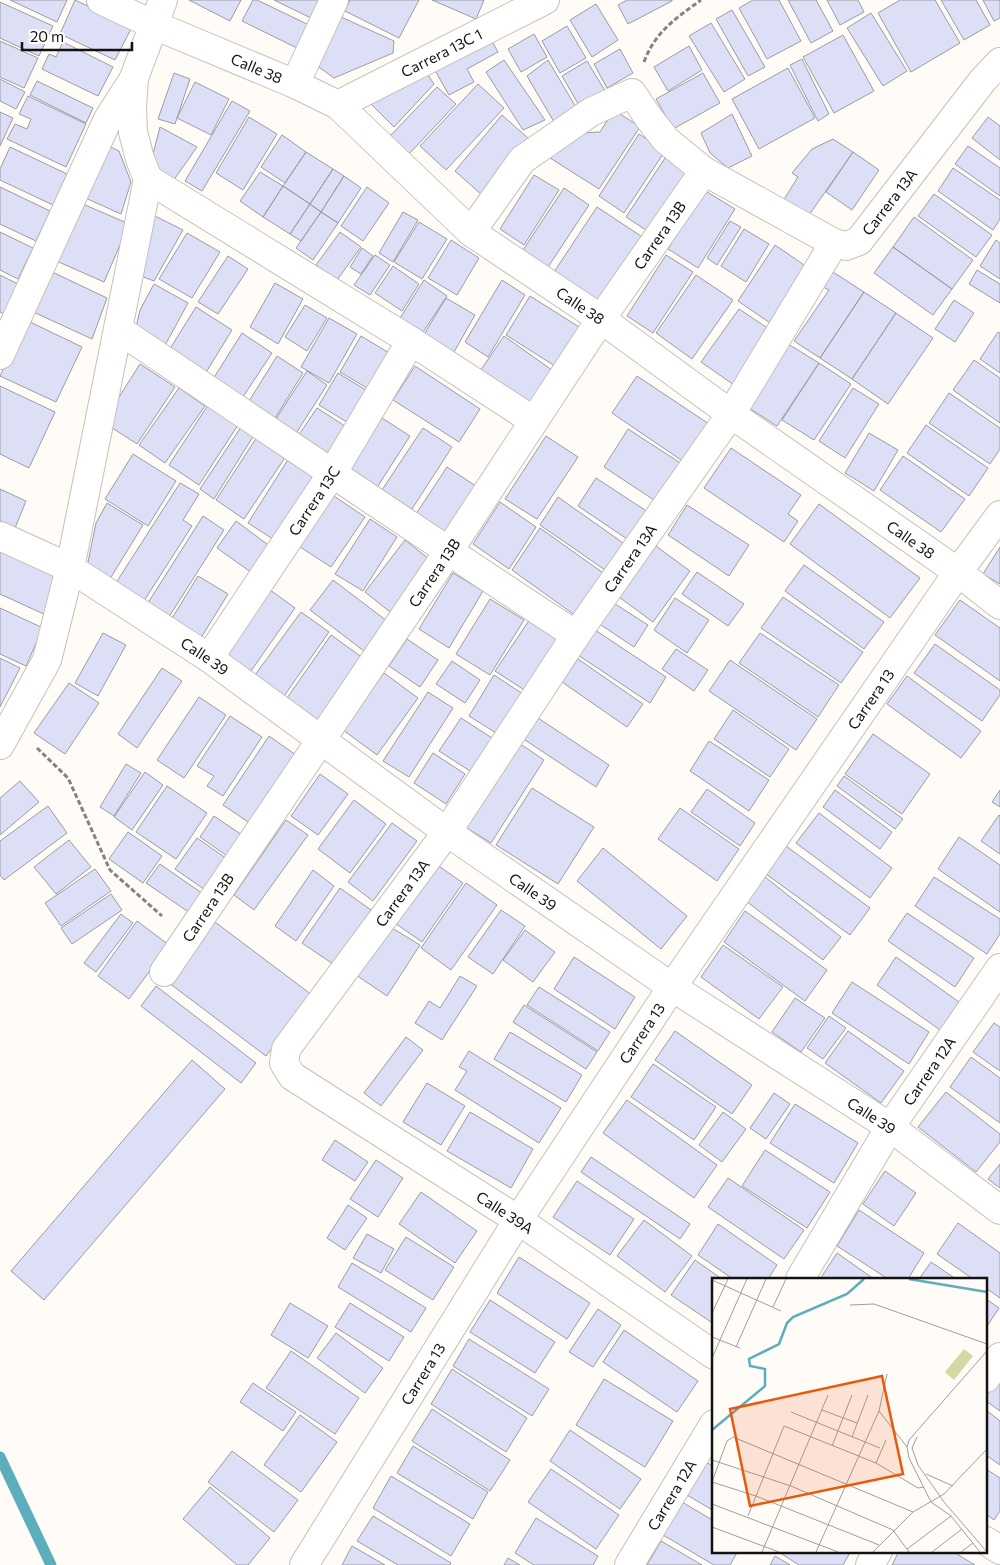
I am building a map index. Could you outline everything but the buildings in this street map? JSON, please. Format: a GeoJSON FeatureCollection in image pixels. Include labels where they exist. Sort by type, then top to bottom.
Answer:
{"type":"FeatureCollection","features":[{"type":"Feature","properties":{"kind":"street","name":"Calle 38"},"geometry":{"type":"LineString","coordinates":[[101,0],[159,12],[338,105],[471,232],[600,319],[731,414],[958,572],[1000,605]]}},
{"type":"Feature","properties":{"kind":"street"},"geometry":{"type":"LineString","coordinates":[[295,84],[334,0]]}},
{"type":"Feature","properties":{"kind":"street","name":"Carrera 13C 1"},"geometry":{"type":"LineString","coordinates":[[338,105],[545,0]]}},
{"type":"Feature","properties":{"kind":"street"},"geometry":{"type":"LineString","coordinates":[[0,355],[108,119],[134,78],[159,12]]}},
{"type":"Feature","properties":{"kind":"street","name":"Carrera 13A"},"geometry":{"type":"LineString","coordinates":[[292,1076],[284,1063],[286,1049],[447,832],[576,635],[731,414],[834,243],[846,246],[859,240],[983,80],[1000,62]]}},
{"type":"Feature","properties":{"kind":"street"},"geometry":{"type":"LineString","coordinates":[[6,734],[47,660],[70,568],[119,330],[148,179],[140,160],[133,132],[134,78]]}},
{"type":"Feature","properties":{"kind":"street"},"geometry":{"type":"LineString","coordinates":[[471,232],[522,160],[591,112],[632,93],[666,140],[704,171],[834,243]]}},
{"type":"Feature","properties":{"kind":"street","name":"Carrera 13B"},"geometry":{"type":"LineString","coordinates":[[164,972],[322,741],[600,319],[704,171]]}},
{"type":"Feature","properties":{"kind":"street"},"geometry":{"type":"LineString","coordinates":[[148,179],[412,341],[534,421]]}},
{"type":"Feature","properties":{"kind":"street"},"geometry":{"type":"LineString","coordinates":[[119,330],[333,472],[448,552],[576,635]]}},
{"type":"Feature","properties":{"kind":"street","name":"Carrera 13C"},"geometry":{"type":"LineString","coordinates":[[209,658],[333,472],[412,341]]}},
{"type":"Feature","properties":{"kind":"street","name":"Carrera 13"},"geometry":{"type":"LineString","coordinates":[[304,1565],[518,1220],[672,987],[958,572],[1000,515]]}},
{"type":"Feature","properties":{"kind":"street","name":"Calle 39"},"geometry":{"type":"LineString","coordinates":[[0,536],[70,568],[209,658],[447,832],[672,987],[890,1127],[1000,1210]]}},
{"type":"Feature","properties":{"kind":"street","name":"Carrera 12A"},"geometry":{"type":"LineString","coordinates":[[801,1278],[890,1127],[1000,968]]}},
{"type":"Feature","properties":{"kind":"street","name":"Calle 39A"},"geometry":{"type":"LineString","coordinates":[[292,1076],[518,1220],[712,1354]]}},
{"type":"Feature","properties":{"kind":"street"},"geometry":{"type":"LineString","coordinates":[[988,1375],[1000,1357]]}},
{"type":"Feature","properties":{"kind":"street","name":"Carrera 12A"},"geometry":{"type":"LineString","coordinates":[[629,1565],[712,1427]]}},
{"type":"Feature","properties":{"kind":"street"},"geometry":{"type":"LineString","coordinates":[[988,1542],[1000,1550]]}},
{"type":"Feature","properties":{"kind":"street"},"geometry":{"type":"LineString","coordinates":[[870,1565],[877,1552]]}},
{"type":"Feature","properties":{"kind":"path"},"geometry":{"type":"LineString","coordinates":[[632,93],[648,49],[661,31],[701,0]]}},
{"type":"Feature","properties":{"kind":"path"},"geometry":{"type":"LineString","coordinates":[[6,734],[68,778],[110,870],[146,904],[188,937]]}},
{"type":"Feature","properties":{"kind":"waterway"},"geometry":{"type":"LineString","coordinates":[[0,1457],[51,1565]]}}]}
